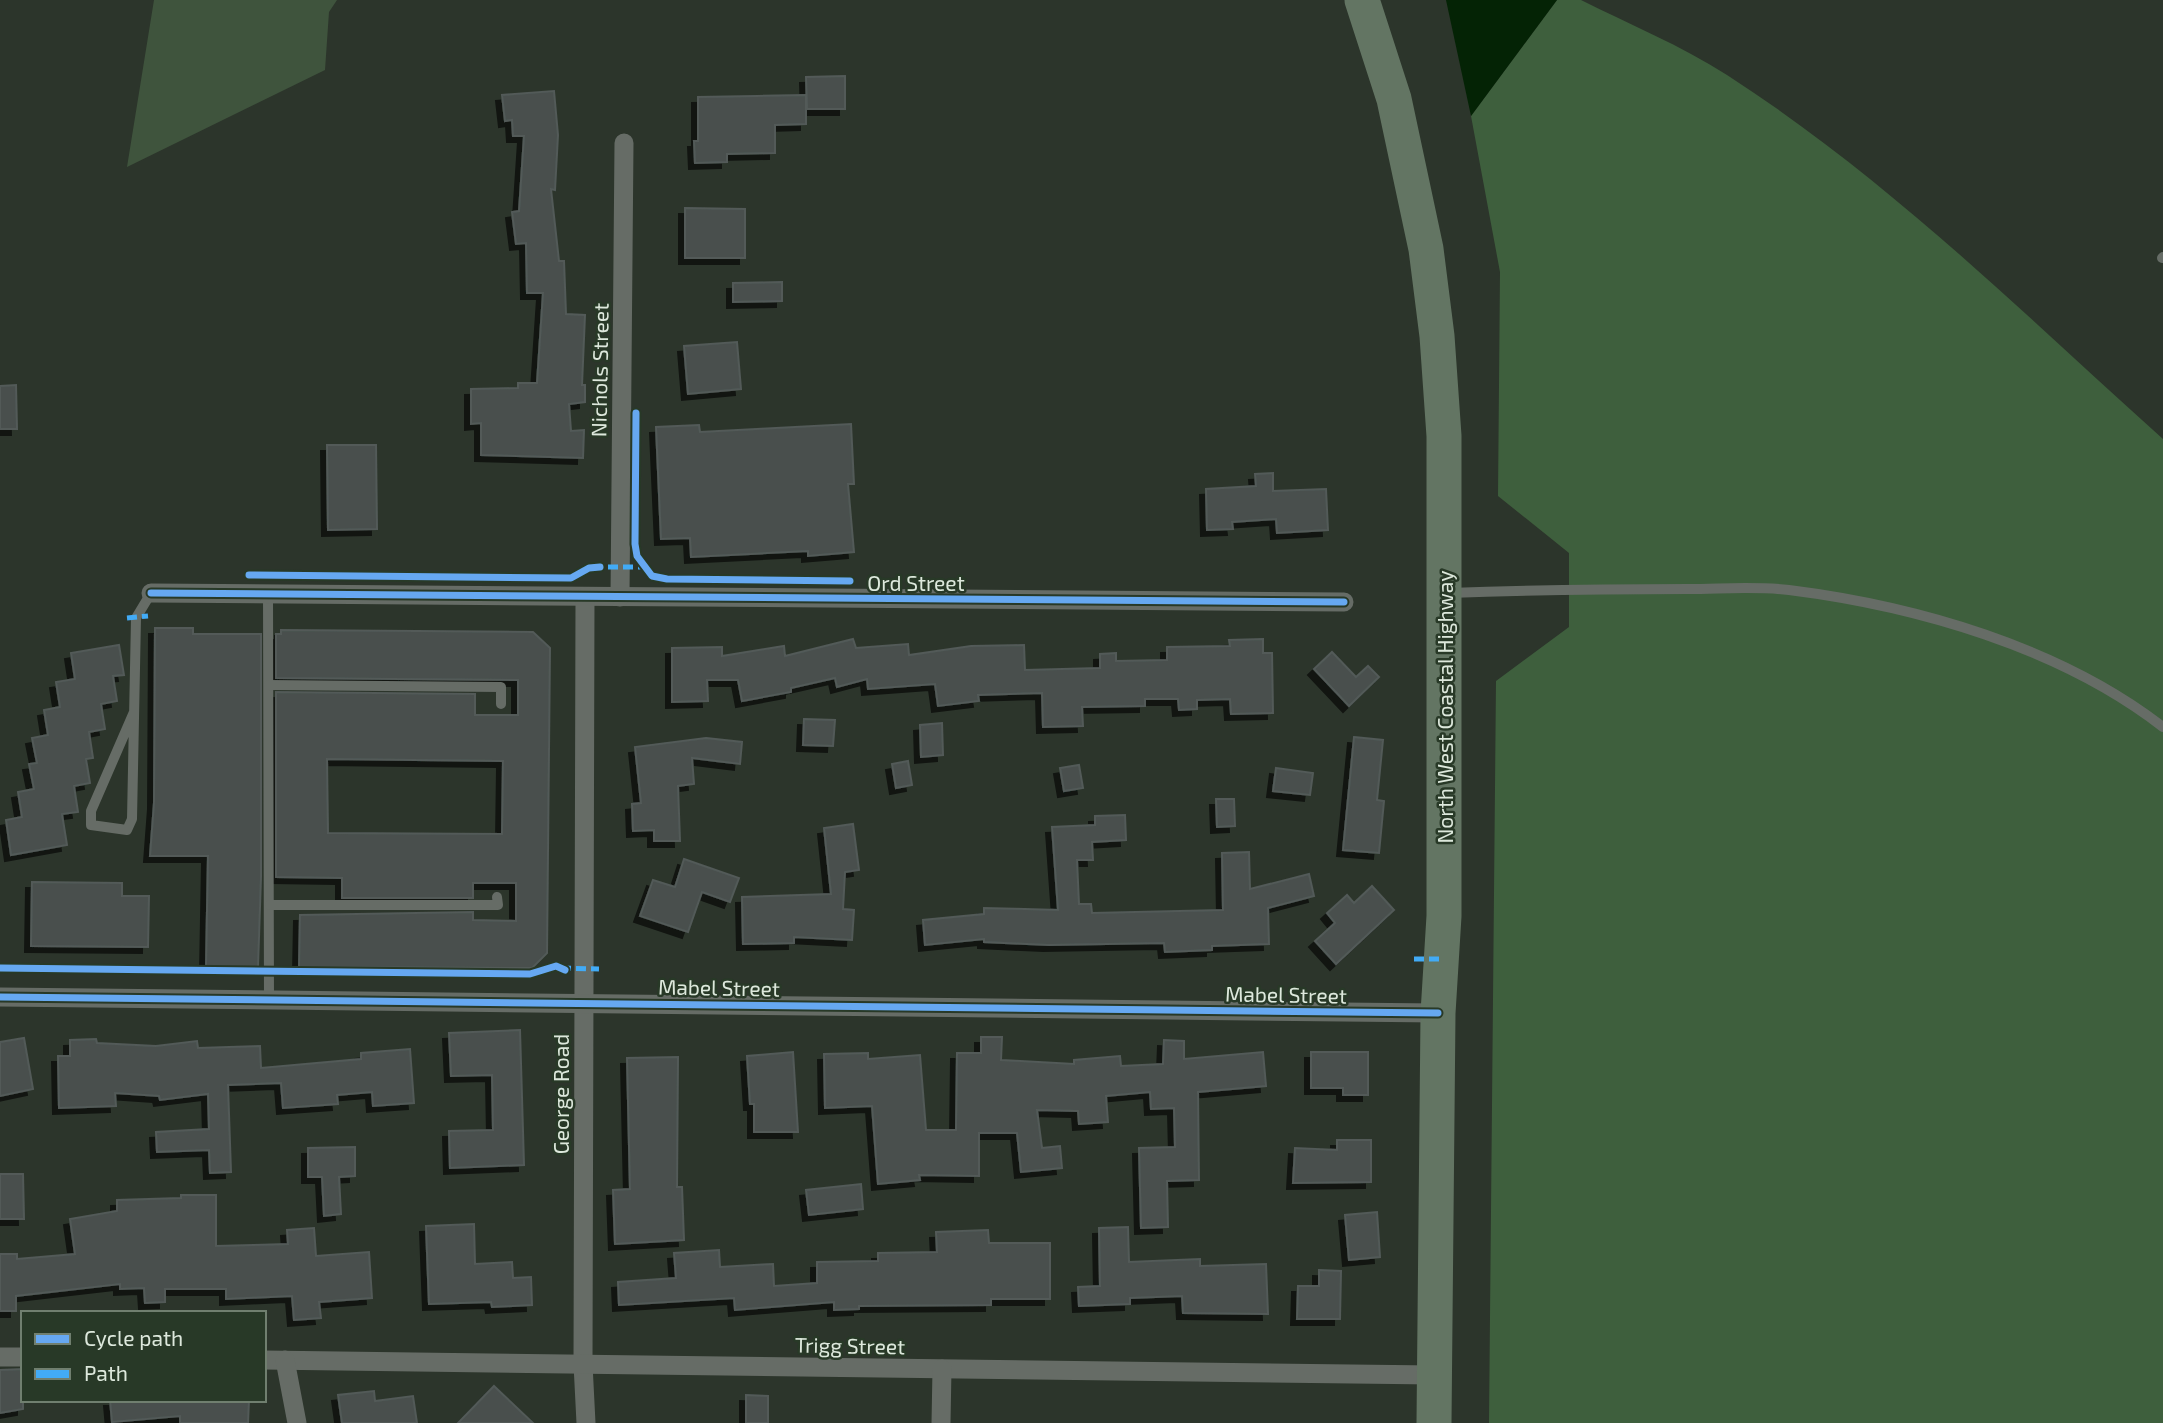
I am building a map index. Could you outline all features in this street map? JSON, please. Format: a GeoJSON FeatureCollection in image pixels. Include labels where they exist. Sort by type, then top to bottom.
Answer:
{"type":"FeatureCollection","features":[{"type":"Feature","properties":{"kind":"highway","name":"North West Coastal Highway"},"geometry":{"type":"LineString","coordinates":[[1362,0],[1394,99],[1426,248],[1437,336],[1444,436],[1444,916],[1438,1013],[1434,1423]]}},
{"type":"Feature","properties":{"kind":"street","name":"Nichols Street"},"geometry":{"type":"LineString","coordinates":[[620,597],[624,143]]}},
{"type":"Feature","properties":{"kind":"street","name":"Ord Street"},"geometry":{"type":"LineString","coordinates":[[151,593],[1344,603]]}},
{"type":"Feature","properties":{"kind":"street","name":"George Road"},"geometry":{"type":"LineString","coordinates":[[585,597],[583,1364],[586,1423]]}},
{"type":"Feature","properties":{"kind":"street","name":"Mabel Street"},"geometry":{"type":"LineString","coordinates":[[0,997],[1438,1013]]}},
{"type":"Feature","properties":{"kind":"street"},"geometry":{"type":"LineString","coordinates":[[0,1357],[21,1357]]}},
{"type":"Feature","properties":{"kind":"street","name":"Trigg Street"},"geometry":{"type":"LineString","coordinates":[[266,1360],[1434,1375]]}},
{"type":"Feature","properties":{"kind":"street"},"geometry":{"type":"LineString","coordinates":[[285,1360],[297,1423]]}},
{"type":"Feature","properties":{"kind":"street"},"geometry":{"type":"LineString","coordinates":[[941,1423],[942,1369]]}},
{"type":"Feature","properties":{"kind":"lane"},"geometry":{"type":"LineString","coordinates":[[1445,593],[1569,589],[1786,589],[1910,610],[2065,665],[2139,708],[2163,727]]}},
{"type":"Feature","properties":{"kind":"lane"},"geometry":{"type":"LineString","coordinates":[[134,712],[92,811],[91,825],[127,830],[132,820],[136,618],[151,593]]}},
{"type":"Feature","properties":{"kind":"lane"},"geometry":{"type":"LineString","coordinates":[[268,594],[269,1000]]}},
{"type":"Feature","properties":{"kind":"lane"},"geometry":{"type":"LineString","coordinates":[[269,685],[501,687],[501,705]]}},
{"type":"Feature","properties":{"kind":"lane"},"geometry":{"type":"LineString","coordinates":[[270,905],[498,905],[497,897]]}},
{"type":"Feature","properties":{"kind":"shaded area"},"geometry":{"type":"Polygon","coordinates":[[[154,0],[337,0],[329,12],[325,70],[127,167],[154,0]]]}},
{"type":"Feature","properties":{"kind":"shaded area"},"geometry":{"type":"Polygon","coordinates":[[[1446,0],[1557,0],[1471,116],[1446,0]]]}},
{"type":"Feature","properties":{"kind":"shaded area"},"geometry":{"type":"Polygon","coordinates":[[[1557,0],[1581,0],[1674,45],[1710,64],[1786,115],[1843,157],[1952,248],[2163,439],[2163,1423],[1489,1423],[1496,681],[1569,627],[1569,553],[1498,496],[1500,272],[1471,116],[1557,0]]]}},
{"type":"Feature","properties":{"kind":"building"},"geometry":{"type":"Polygon","coordinates":[[[845,76],[845,109],[807,109],[806,77],[845,76]]]}},
{"type":"Feature","properties":{"kind":"building"},"geometry":{"type":"Polygon","coordinates":[[[554,91],[558,135],[555,190],[551,189],[559,261],[564,261],[566,314],[585,315],[582,385],[585,385],[585,402],[569,404],[571,431],[584,430],[583,458],[481,455],[481,423],[471,424],[471,389],[518,388],[518,383],[537,383],[543,293],[527,293],[526,243],[516,244],[512,212],[519,211],[524,136],[513,136],[512,120],[505,121],[502,95],[554,91]]]}},
{"type":"Feature","properties":{"kind":"building"},"geometry":{"type":"Polygon","coordinates":[[[806,95],[806,124],[775,125],[775,153],[727,154],[727,162],[695,163],[698,97],[806,95]]]}},
{"type":"Feature","properties":{"kind":"building"},"geometry":{"type":"Polygon","coordinates":[[[685,208],[745,209],[745,258],[685,258],[685,208]]]}},
{"type":"Feature","properties":{"kind":"building"},"geometry":{"type":"Polygon","coordinates":[[[782,282],[782,301],[733,302],[733,283],[782,282]]]}},
{"type":"Feature","properties":{"kind":"building"},"geometry":{"type":"Polygon","coordinates":[[[737,342],[741,389],[688,394],[684,346],[737,342]]]}},
{"type":"Feature","properties":{"kind":"building"},"geometry":{"type":"Polygon","coordinates":[[[16,385],[17,429],[0,429],[0,386],[16,385]]]}},
{"type":"Feature","properties":{"kind":"building"},"geometry":{"type":"Polygon","coordinates":[[[851,424],[854,484],[848,484],[854,552],[808,556],[808,551],[691,557],[690,538],[661,539],[656,427],[699,425],[700,432],[851,424]]]}},
{"type":"Feature","properties":{"kind":"building"},"geometry":{"type":"Polygon","coordinates":[[[327,445],[376,445],[377,529],[328,530],[327,445]]]}},
{"type":"Feature","properties":{"kind":"building"},"geometry":{"type":"Polygon","coordinates":[[[1273,473],[1273,491],[1326,489],[1328,530],[1277,533],[1276,519],[1232,522],[1233,529],[1207,530],[1206,489],[1256,486],[1255,474],[1273,473]]]}},
{"type":"Feature","properties":{"kind":"building"},"geometry":{"type":"Polygon","coordinates":[[[155,628],[193,628],[193,634],[261,634],[261,877],[258,967],[206,967],[208,856],[150,856],[154,803],[155,628]]]}},
{"type":"Feature","properties":{"kind":"building"},"geometry":{"type":"Polygon","coordinates":[[[281,630],[533,632],[550,648],[547,953],[532,968],[299,967],[300,915],[473,912],[473,920],[516,921],[516,883],[473,883],[473,898],[342,898],[342,878],[276,877],[276,692],[475,694],[475,715],[518,715],[518,680],[276,678],[276,634],[281,634],[281,630]],[[327,759],[328,833],[502,834],[503,761],[327,759]]]}},
{"type":"Feature","properties":{"kind":"building"},"geometry":{"type":"Polygon","coordinates":[[[853,639],[856,648],[908,644],[909,655],[971,646],[1024,645],[1025,670],[1100,668],[1100,654],[1116,653],[1116,661],[1167,660],[1167,647],[1230,646],[1229,640],[1263,639],[1263,653],[1272,653],[1273,713],[1231,714],[1230,699],[1197,700],[1197,709],[1179,710],[1178,699],[1145,699],[1145,706],[1082,707],[1083,726],[1043,727],[1042,693],[978,695],[979,701],[938,706],[935,684],[868,689],[867,679],[837,687],[835,678],[791,688],[791,692],[742,701],[738,680],[707,680],[708,701],[672,702],[672,648],[722,647],[722,656],[784,646],[785,656],[853,639]]]}},
{"type":"Feature","properties":{"kind":"building"},"geometry":{"type":"Polygon","coordinates":[[[119,645],[124,675],[113,676],[117,701],[101,704],[105,729],[89,732],[93,758],[86,759],[90,783],[74,786],[78,812],[62,814],[67,845],[11,855],[6,820],[22,817],[18,792],[34,789],[29,764],[37,763],[32,738],[48,735],[44,710],[60,707],[56,682],[75,679],[71,653],[119,645]]]}},
{"type":"Feature","properties":{"kind":"building"},"geometry":{"type":"Polygon","coordinates":[[[1332,652],[1356,677],[1368,666],[1379,677],[1349,706],[1314,669],[1332,652]]]}},
{"type":"Feature","properties":{"kind":"building"},"geometry":{"type":"Polygon","coordinates":[[[804,719],[835,720],[833,746],[803,745],[804,719]]]}},
{"type":"Feature","properties":{"kind":"building"},"geometry":{"type":"Polygon","coordinates":[[[942,723],[943,755],[921,757],[920,725],[942,723]]]}},
{"type":"Feature","properties":{"kind":"building"},"geometry":{"type":"Polygon","coordinates":[[[1354,737],[1383,740],[1377,800],[1384,801],[1379,853],[1343,850],[1354,737]]]}},
{"type":"Feature","properties":{"kind":"building"},"geometry":{"type":"Polygon","coordinates":[[[706,738],[742,742],[740,764],[692,758],[694,784],[678,786],[680,841],[654,841],[654,830],[633,831],[632,804],[641,803],[635,747],[706,738]]]}},
{"type":"Feature","properties":{"kind":"building"},"geometry":{"type":"Polygon","coordinates":[[[908,761],[912,785],[896,788],[892,764],[908,761]]]}},
{"type":"Feature","properties":{"kind":"building"},"geometry":{"type":"Polygon","coordinates":[[[1079,765],[1083,788],[1064,791],[1060,768],[1079,765]]]}},
{"type":"Feature","properties":{"kind":"building"},"geometry":{"type":"Polygon","coordinates":[[[1276,768],[1313,773],[1310,795],[1273,791],[1276,768]]]}},
{"type":"Feature","properties":{"kind":"building"},"geometry":{"type":"Polygon","coordinates":[[[1216,799],[1234,799],[1235,826],[1217,827],[1216,799]]]}},
{"type":"Feature","properties":{"kind":"building"},"geometry":{"type":"Polygon","coordinates":[[[1125,815],[1126,840],[1092,842],[1093,860],[1077,860],[1079,904],[1091,904],[1092,913],[1223,910],[1222,853],[1249,852],[1250,889],[1309,874],[1314,896],[1268,908],[1269,944],[1212,946],[1212,950],[1165,952],[1164,943],[1049,945],[984,942],[984,939],[925,945],[923,920],[984,914],[984,908],[1058,910],[1052,827],[1095,825],[1095,816],[1125,815]]]}},
{"type":"Feature","properties":{"kind":"building"},"geometry":{"type":"Polygon","coordinates":[[[853,824],[859,870],[845,872],[843,909],[854,910],[852,940],[794,937],[794,943],[743,944],[742,897],[831,894],[824,828],[853,824]]]}},
{"type":"Feature","properties":{"kind":"building"},"geometry":{"type":"Polygon","coordinates":[[[684,859],[739,878],[730,902],[702,892],[688,932],[640,916],[653,880],[675,887],[684,859]]]}},
{"type":"Feature","properties":{"kind":"building"},"geometry":{"type":"Polygon","coordinates":[[[32,882],[122,883],[122,896],[149,896],[148,947],[31,946],[32,882]]]}},
{"type":"Feature","properties":{"kind":"building"},"geometry":{"type":"Polygon","coordinates":[[[1372,886],[1394,910],[1336,964],[1315,941],[1335,923],[1327,913],[1347,895],[1354,903],[1372,886]]]}},
{"type":"Feature","properties":{"kind":"building"},"geometry":{"type":"Polygon","coordinates":[[[520,1030],[524,1165],[450,1168],[449,1131],[493,1130],[492,1075],[451,1076],[449,1033],[520,1030]]]}},
{"type":"Feature","properties":{"kind":"building"},"geometry":{"type":"Polygon","coordinates":[[[981,1037],[1002,1037],[1001,1060],[1074,1064],[1074,1060],[1120,1056],[1121,1066],[1163,1064],[1164,1040],[1184,1041],[1184,1059],[1263,1052],[1266,1086],[1198,1092],[1199,1180],[1167,1181],[1168,1227],[1141,1228],[1139,1148],[1175,1147],[1174,1108],[1151,1109],[1150,1092],[1106,1096],[1108,1122],[1079,1124],[1078,1111],[1037,1110],[1042,1148],[1060,1146],[1062,1168],[1021,1172],[1017,1133],[979,1133],[979,1176],[919,1175],[920,1180],[878,1184],[872,1106],[825,1108],[824,1054],[868,1053],[868,1059],[920,1055],[926,1130],[956,1130],[957,1053],[981,1053],[981,1037]]]}},
{"type":"Feature","properties":{"kind":"building"},"geometry":{"type":"Polygon","coordinates":[[[24,1038],[33,1089],[0,1096],[0,1042],[24,1038]]]}},
{"type":"Feature","properties":{"kind":"building"},"geometry":{"type":"Polygon","coordinates":[[[96,1039],[97,1043],[156,1046],[197,1041],[198,1048],[260,1046],[261,1068],[361,1059],[361,1053],[410,1049],[414,1103],[373,1106],[372,1092],[337,1095],[338,1104],[283,1108],[281,1083],[228,1085],[231,1172],[210,1173],[209,1150],[157,1152],[156,1132],[209,1129],[208,1094],[160,1100],[159,1096],[115,1093],[116,1106],[59,1108],[58,1056],[70,1056],[70,1040],[96,1039]]]}},
{"type":"Feature","properties":{"kind":"building"},"geometry":{"type":"Polygon","coordinates":[[[793,1052],[798,1132],[754,1132],[754,1104],[750,1104],[747,1056],[793,1052]]]}},
{"type":"Feature","properties":{"kind":"building"},"geometry":{"type":"Polygon","coordinates":[[[1311,1052],[1368,1052],[1368,1095],[1343,1095],[1343,1088],[1311,1088],[1311,1052]]]}},
{"type":"Feature","properties":{"kind":"building"},"geometry":{"type":"Polygon","coordinates":[[[678,1057],[677,1187],[682,1187],[684,1240],[615,1244],[613,1190],[630,1189],[627,1058],[678,1057]]]}},
{"type":"Feature","properties":{"kind":"building"},"geometry":{"type":"Polygon","coordinates":[[[1337,1140],[1371,1140],[1371,1182],[1293,1183],[1295,1148],[1337,1150],[1337,1140]]]}},
{"type":"Feature","properties":{"kind":"building"},"geometry":{"type":"Polygon","coordinates":[[[355,1147],[355,1176],[339,1177],[341,1214],[324,1216],[322,1177],[308,1177],[308,1148],[355,1147]]]}},
{"type":"Feature","properties":{"kind":"building"},"geometry":{"type":"Polygon","coordinates":[[[0,1174],[23,1174],[24,1219],[0,1219],[0,1174]]]}},
{"type":"Feature","properties":{"kind":"building"},"geometry":{"type":"Polygon","coordinates":[[[861,1184],[863,1209],[809,1215],[806,1190],[861,1184]]]}},
{"type":"Feature","properties":{"kind":"building"},"geometry":{"type":"Polygon","coordinates":[[[181,1195],[216,1195],[216,1246],[288,1244],[287,1230],[314,1228],[316,1256],[369,1252],[372,1298],[319,1302],[321,1318],[294,1320],[292,1296],[226,1299],[226,1289],[165,1289],[165,1302],[145,1303],[144,1288],[120,1289],[120,1284],[16,1296],[16,1311],[0,1311],[0,1254],[17,1254],[17,1259],[75,1254],[70,1219],[117,1211],[117,1200],[181,1198],[181,1195]]]}},
{"type":"Feature","properties":{"kind":"building"},"geometry":{"type":"Polygon","coordinates":[[[1377,1212],[1380,1257],[1349,1260],[1345,1215],[1377,1212]]]}},
{"type":"Feature","properties":{"kind":"building"},"geometry":{"type":"Polygon","coordinates":[[[474,1224],[475,1264],[512,1262],[513,1278],[531,1277],[532,1305],[492,1307],[491,1302],[429,1304],[426,1226],[474,1224]]]}},
{"type":"Feature","properties":{"kind":"building"},"geometry":{"type":"Polygon","coordinates":[[[1128,1227],[1129,1262],[1200,1259],[1200,1266],[1266,1264],[1268,1314],[1183,1313],[1182,1296],[1130,1298],[1130,1304],[1079,1306],[1078,1287],[1100,1286],[1099,1228],[1128,1227]]]}},
{"type":"Feature","properties":{"kind":"building"},"geometry":{"type":"Polygon","coordinates":[[[988,1230],[989,1243],[1050,1243],[1050,1299],[991,1299],[991,1305],[859,1306],[859,1309],[834,1310],[834,1302],[735,1310],[734,1298],[619,1305],[618,1282],[676,1278],[674,1253],[719,1250],[720,1267],[773,1264],[774,1286],[817,1283],[817,1262],[878,1261],[878,1253],[937,1252],[936,1232],[988,1230]]]}},
{"type":"Feature","properties":{"kind":"building"},"geometry":{"type":"Polygon","coordinates":[[[1319,1270],[1341,1271],[1340,1319],[1297,1319],[1298,1286],[1319,1286],[1319,1270]]]}},
{"type":"Feature","properties":{"kind":"building"},"geometry":{"type":"Polygon","coordinates":[[[21,1369],[23,1409],[0,1413],[0,1370],[21,1369]]]}},
{"type":"Feature","properties":{"kind":"building"},"geometry":{"type":"Polygon","coordinates":[[[494,1386],[533,1423],[458,1423],[494,1386]]]}},
{"type":"Feature","properties":{"kind":"building"},"geometry":{"type":"Polygon","coordinates":[[[374,1391],[375,1401],[413,1396],[417,1423],[342,1423],[338,1395],[374,1391]]]}},
{"type":"Feature","properties":{"kind":"building"},"geometry":{"type":"Polygon","coordinates":[[[746,1395],[768,1396],[768,1423],[746,1423],[746,1395]]]}},
{"type":"Feature","properties":{"kind":"building"},"geometry":{"type":"Polygon","coordinates":[[[110,1402],[249,1402],[248,1423],[180,1423],[180,1416],[112,1422],[110,1402]]]}},
{"type":"Feature","properties":{"kind":"marked path"},"geometry":{"type":"LineString","coordinates":[[593,567],[643,567]]}},
{"type":"Feature","properties":{"kind":"marked path"},"geometry":{"type":"LineString","coordinates":[[127,618],[148,616]]}},
{"type":"Feature","properties":{"kind":"marked path"},"geometry":{"type":"LineString","coordinates":[[1414,959],[1441,959]]}},
{"type":"Feature","properties":{"kind":"marked path"},"geometry":{"type":"LineString","coordinates":[[561,968],[599,969]]}},
{"type":"Feature","properties":{"kind":"cycle path"},"geometry":{"type":"LineString","coordinates":[[636,413],[635,544],[637,556],[652,576],[667,579],[850,581]]}},
{"type":"Feature","properties":{"kind":"cycle path"},"geometry":{"type":"LineString","coordinates":[[249,575],[571,578],[589,568],[600,567]]}},
{"type":"Feature","properties":{"kind":"cycle path"},"geometry":{"type":"LineString","coordinates":[[151,593],[1344,602]]}},
{"type":"Feature","properties":{"kind":"cycle path"},"geometry":{"type":"LineString","coordinates":[[0,968],[530,974],[556,966],[565,970]]}},
{"type":"Feature","properties":{"kind":"cycle path"},"geometry":{"type":"LineString","coordinates":[[0,997],[1438,1013]]}}]}
